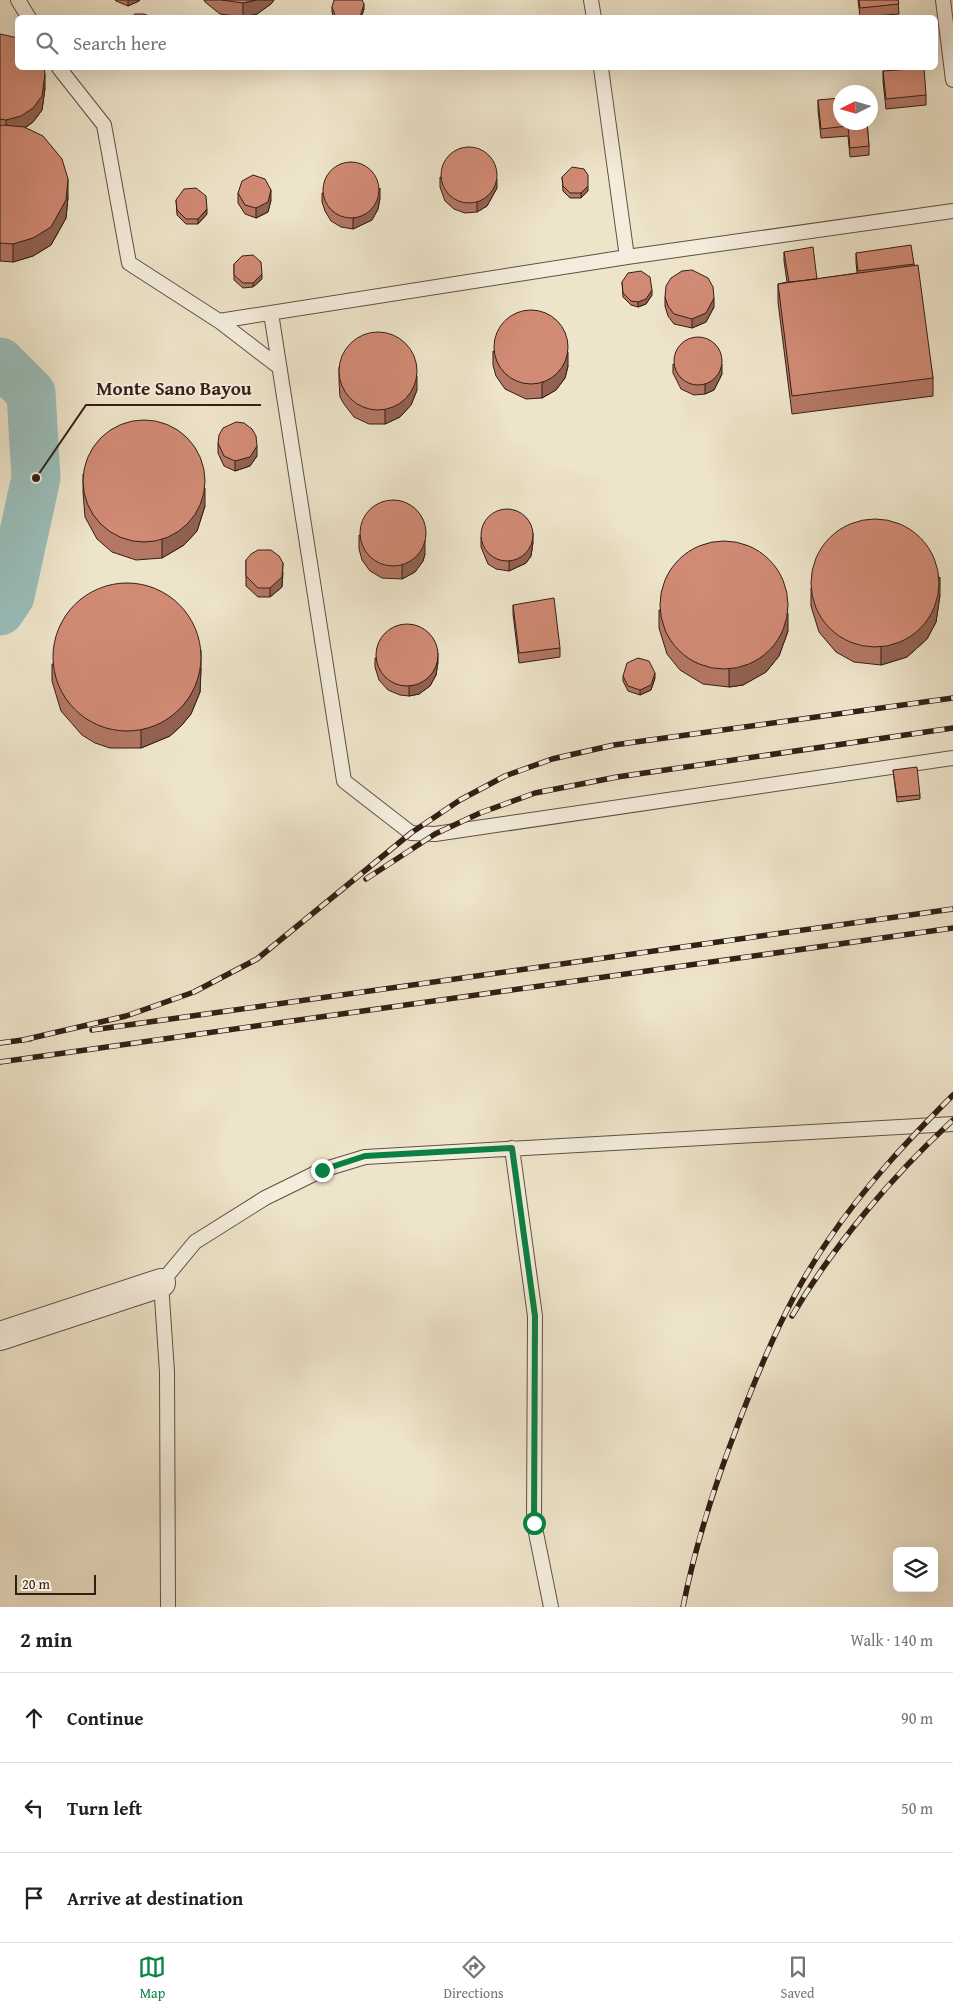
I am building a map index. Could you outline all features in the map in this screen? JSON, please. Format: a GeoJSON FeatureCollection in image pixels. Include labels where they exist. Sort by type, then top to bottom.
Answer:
{"type":"FeatureCollection","features":[{"type":"Feature","properties":{"kind":"street"},"geometry":{"type":"LineString","coordinates":[[0,1336],[161,1284]]}},
{"type":"Feature","properties":{"kind":"lane"},"geometry":{"type":"LineString","coordinates":[[18,0],[27,15]]}},
{"type":"Feature","properties":{"kind":"lane"},"geometry":{"type":"LineString","coordinates":[[591,0],[594,15]]}},
{"type":"Feature","properties":{"kind":"lane"},"geometry":{"type":"LineString","coordinates":[[942,0],[953,80]]}},
{"type":"Feature","properties":{"kind":"lane"},"geometry":{"type":"LineString","coordinates":[[61,70],[104,125],[129,263],[220,321],[279,367]]}},
{"type":"Feature","properties":{"kind":"lane"},"geometry":{"type":"LineString","coordinates":[[601,70],[627,257]]}},
{"type":"Feature","properties":{"kind":"lane"},"geometry":{"type":"LineString","coordinates":[[220,321],[627,257],[953,211]]}},
{"type":"Feature","properties":{"kind":"lane"},"geometry":{"type":"LineString","coordinates":[[271,312],[344,781],[411,832],[435,834],[953,758]]}},
{"type":"Feature","properties":{"kind":"lane"},"geometry":{"type":"LineString","coordinates":[[168,1607],[167,1372],[161,1284],[195,1242],[265,1198],[322,1170],[365,1156],[953,1124]]}},
{"type":"Feature","properties":{"kind":"lane"},"geometry":{"type":"LineString","coordinates":[[512,1148],[535,1316],[534,1523],[551,1607]]}},
{"type":"Feature","properties":{"kind":"building"},"geometry":{"type":"Polygon","coordinates":[[[222,0],[256,0],[243,3],[222,0]]]}},
{"type":"Feature","properties":{"kind":"building"},"geometry":{"type":"Polygon","coordinates":[[[334,0],[362,0],[364,4],[361,15],[335,15],[332,7],[334,0]]]}},
{"type":"Feature","properties":{"kind":"building"},"geometry":{"type":"Polygon","coordinates":[[[859,0],[898,0],[899,4],[860,8],[859,0]]]}},
{"type":"Feature","properties":{"kind":"building"},"geometry":{"type":"Polygon","coordinates":[[[0,34],[15,37],[15,70],[44,70],[45,74],[42,96],[33,108],[21,116],[6,120],[0,119],[0,34]]]}},
{"type":"Feature","properties":{"kind":"building"},"geometry":{"type":"Polygon","coordinates":[[[924,70],[926,95],[886,99],[883,71],[924,70]]]}},
{"type":"Feature","properties":{"kind":"building"},"geometry":{"type":"Polygon","coordinates":[[[833,99],[833,128],[821,129],[818,100],[833,99]]]}},
{"type":"Feature","properties":{"kind":"building"},"geometry":{"type":"Polygon","coordinates":[[[0,126],[24,127],[43,136],[62,159],[68,179],[66,200],[51,227],[33,238],[13,244],[0,243],[0,126]]]}},
{"type":"Feature","properties":{"kind":"building"},"geometry":{"type":"Polygon","coordinates":[[[848,130],[868,130],[869,146],[850,148],[848,130]]]}},
{"type":"Feature","properties":{"kind":"building"},"geometry":{"type":"Polygon","coordinates":[[[469,147],[480,149],[489,155],[495,164],[497,175],[495,186],[489,195],[480,201],[469,203],[458,201],[449,195],[443,186],[441,175],[443,164],[449,155],[458,149],[469,147]]]}},
{"type":"Feature","properties":{"kind":"building"},"geometry":{"type":"Polygon","coordinates":[[[346,162],[356,162],[371,170],[377,179],[379,190],[377,201],[371,210],[356,218],[346,218],[335,213],[328,206],[323,195],[323,185],[328,174],[335,167],[346,162]]]}},
{"type":"Feature","properties":{"kind":"building"},"geometry":{"type":"Polygon","coordinates":[[[572,167],[584,169],[588,175],[588,186],[581,193],[570,193],[563,186],[562,177],[572,167]]]}},
{"type":"Feature","properties":{"kind":"building"},"geometry":{"type":"Polygon","coordinates":[[[253,175],[265,179],[271,190],[268,202],[256,208],[245,205],[238,193],[242,181],[253,175]]]}},
{"type":"Feature","properties":{"kind":"building"},"geometry":{"type":"Polygon","coordinates":[[[196,188],[206,196],[207,209],[198,219],[186,219],[177,210],[176,200],[184,189],[196,188]]]}},
{"type":"Feature","properties":{"kind":"building"},"geometry":{"type":"Polygon","coordinates":[[[911,245],[914,264],[858,271],[856,253],[911,245]]]}},
{"type":"Feature","properties":{"kind":"building"},"geometry":{"type":"Polygon","coordinates":[[[813,247],[817,279],[789,282],[784,252],[813,247]]]}},
{"type":"Feature","properties":{"kind":"building"},"geometry":{"type":"Polygon","coordinates":[[[253,255],[261,262],[262,274],[253,283],[243,283],[234,275],[234,264],[242,256],[253,255]]]}},
{"type":"Feature","properties":{"kind":"building"},"geometry":{"type":"Polygon","coordinates":[[[918,265],[933,378],[792,396],[778,284],[918,265]]]}},
{"type":"Feature","properties":{"kind":"building"},"geometry":{"type":"Polygon","coordinates":[[[692,270],[708,278],[713,287],[714,298],[706,313],[692,319],[674,314],[668,306],[665,297],[666,286],[671,278],[682,271],[692,270]]]}},
{"type":"Feature","properties":{"kind":"building"},"geometry":{"type":"Polygon","coordinates":[[[641,271],[650,277],[652,290],[646,299],[638,302],[631,301],[623,293],[622,282],[628,273],[641,271]]]}},
{"type":"Feature","properties":{"kind":"building"},"geometry":{"type":"Polygon","coordinates":[[[531,310],[552,316],[562,326],[568,347],[562,368],[552,378],[531,384],[510,378],[500,368],[494,347],[500,326],[510,316],[531,310]]]}},
{"type":"Feature","properties":{"kind":"building"},"geometry":{"type":"Polygon","coordinates":[[[378,332],[393,335],[405,344],[414,356],[417,371],[414,386],[405,398],[393,407],[378,410],[363,407],[351,398],[342,386],[339,371],[342,356],[351,344],[363,335],[378,332]]]}},
{"type":"Feature","properties":{"kind":"building"},"geometry":{"type":"Polygon","coordinates":[[[698,337],[707,339],[715,344],[720,352],[722,361],[720,370],[715,378],[707,383],[698,385],[689,383],[681,378],[676,370],[674,361],[676,352],[681,344],[689,339],[698,337]]]}},
{"type":"Feature","properties":{"kind":"building"},"geometry":{"type":"Polygon","coordinates":[[[144,420],[156,421],[167,425],[187,438],[200,458],[204,469],[204,493],[200,504],[187,524],[167,537],[156,541],[144,542],[132,541],[121,537],[101,524],[88,504],[84,493],[83,481],[84,469],[88,458],[101,438],[121,425],[132,421],[144,420]]]}},
{"type":"Feature","properties":{"kind":"building"},"geometry":{"type":"Polygon","coordinates":[[[236,422],[244,423],[252,429],[256,436],[257,446],[250,457],[235,461],[224,456],[218,443],[219,435],[223,428],[236,422]]]}},
{"type":"Feature","properties":{"kind":"building"},"geometry":{"type":"Polygon","coordinates":[[[393,500],[406,503],[416,510],[423,520],[426,533],[423,546],[416,556],[406,563],[393,566],[380,563],[370,556],[363,546],[360,533],[363,520],[370,510],[380,503],[393,500]]]}},
{"type":"Feature","properties":{"kind":"building"},"geometry":{"type":"Polygon","coordinates":[[[507,509],[517,511],[525,517],[531,525],[533,535],[531,545],[525,553],[517,559],[507,561],[497,559],[489,553],[483,545],[481,535],[483,525],[489,517],[497,511],[507,509]]]}},
{"type":"Feature","properties":{"kind":"building"},"geometry":{"type":"Polygon","coordinates":[[[875,519],[899,524],[920,538],[934,559],[939,583],[934,607],[920,628],[899,642],[875,647],[851,642],[830,628],[816,607],[811,583],[816,559],[830,538],[851,524],[875,519]]]}},
{"type":"Feature","properties":{"kind":"building"},"geometry":{"type":"Polygon","coordinates":[[[724,541],[748,546],[769,560],[783,581],[788,605],[783,629],[769,650],[748,664],[724,669],[700,664],[679,650],[665,629],[660,605],[665,581],[679,560],[700,546],[724,541]]]}},
{"type":"Feature","properties":{"kind":"building"},"geometry":{"type":"Polygon","coordinates":[[[258,550],[271,550],[279,556],[283,563],[282,577],[270,588],[258,588],[246,576],[246,560],[258,550]]]}},
{"type":"Feature","properties":{"kind":"building"},"geometry":{"type":"Polygon","coordinates":[[[127,583],[141,584],[155,589],[179,605],[195,629],[200,643],[200,671],[195,685],[179,709],[155,725],[141,730],[127,731],[113,730],[99,725],[75,709],[59,685],[54,671],[53,657],[54,643],[59,629],[75,605],[99,589],[113,584],[127,583]]]}},
{"type":"Feature","properties":{"kind":"building"},"geometry":{"type":"Polygon","coordinates":[[[554,598],[560,648],[519,653],[513,605],[554,598]]]}},
{"type":"Feature","properties":{"kind":"building"},"geometry":{"type":"Polygon","coordinates":[[[407,624],[419,626],[429,633],[436,643],[438,655],[436,667],[429,677],[419,684],[407,686],[395,684],[385,677],[378,667],[376,655],[378,643],[385,633],[395,626],[407,624]]]}},
{"type":"Feature","properties":{"kind":"building"},"geometry":{"type":"Polygon","coordinates":[[[638,658],[649,661],[655,673],[651,685],[640,690],[628,686],[623,676],[627,663],[638,658]]]}},
{"type":"Feature","properties":{"kind":"building"},"geometry":{"type":"Polygon","coordinates":[[[917,767],[920,795],[897,797],[893,770],[917,767]]]}},
{"type":"Feature","properties":{"kind":"waterway"},"geometry":{"type":"LineString","coordinates":[[0,362],[31,393],[36,478],[10,596],[0,611]]}},
{"type":"Feature","properties":{"kind":"railway"},"geometry":{"type":"LineString","coordinates":[[23,1040],[126,1016],[194,992],[257,959],[411,833],[460,800],[505,776],[552,759],[614,745],[953,698]]}},
{"type":"Feature","properties":{"kind":"railway"},"geometry":{"type":"LineString","coordinates":[[366,879],[435,834],[480,813],[535,793],[617,777],[953,728]]}},
{"type":"Feature","properties":{"kind":"railway"},"geometry":{"type":"LineString","coordinates":[[92,1030],[953,909]]}},
{"type":"Feature","properties":{"kind":"railway"},"geometry":{"type":"LineString","coordinates":[[0,1062],[953,928]]}},
{"type":"Feature","properties":{"kind":"railway"},"geometry":{"type":"LineString","coordinates":[[0,1043],[30,1039]]}},
{"type":"Feature","properties":{"kind":"railway"},"geometry":{"type":"LineString","coordinates":[[683,1607],[700,1535],[723,1465],[759,1372],[790,1303],[815,1260],[857,1200],[903,1146],[953,1095]]}},
{"type":"Feature","properties":{"kind":"railway"},"geometry":{"type":"LineString","coordinates":[[792,1316],[826,1264],[865,1212],[908,1164],[953,1120]]}},
{"type":"Feature","properties":{"kind":"place","name":"Monte Sano Bayou"},"geometry":{"type":"Point","coordinates":[36,478]}},
{"type":"Feature","properties":{"kind":"route"},"geometry":{"type":"LineString","coordinates":[[322,1170],[365,1156],[512,1148],[535,1316],[534,1523]]}}]}
